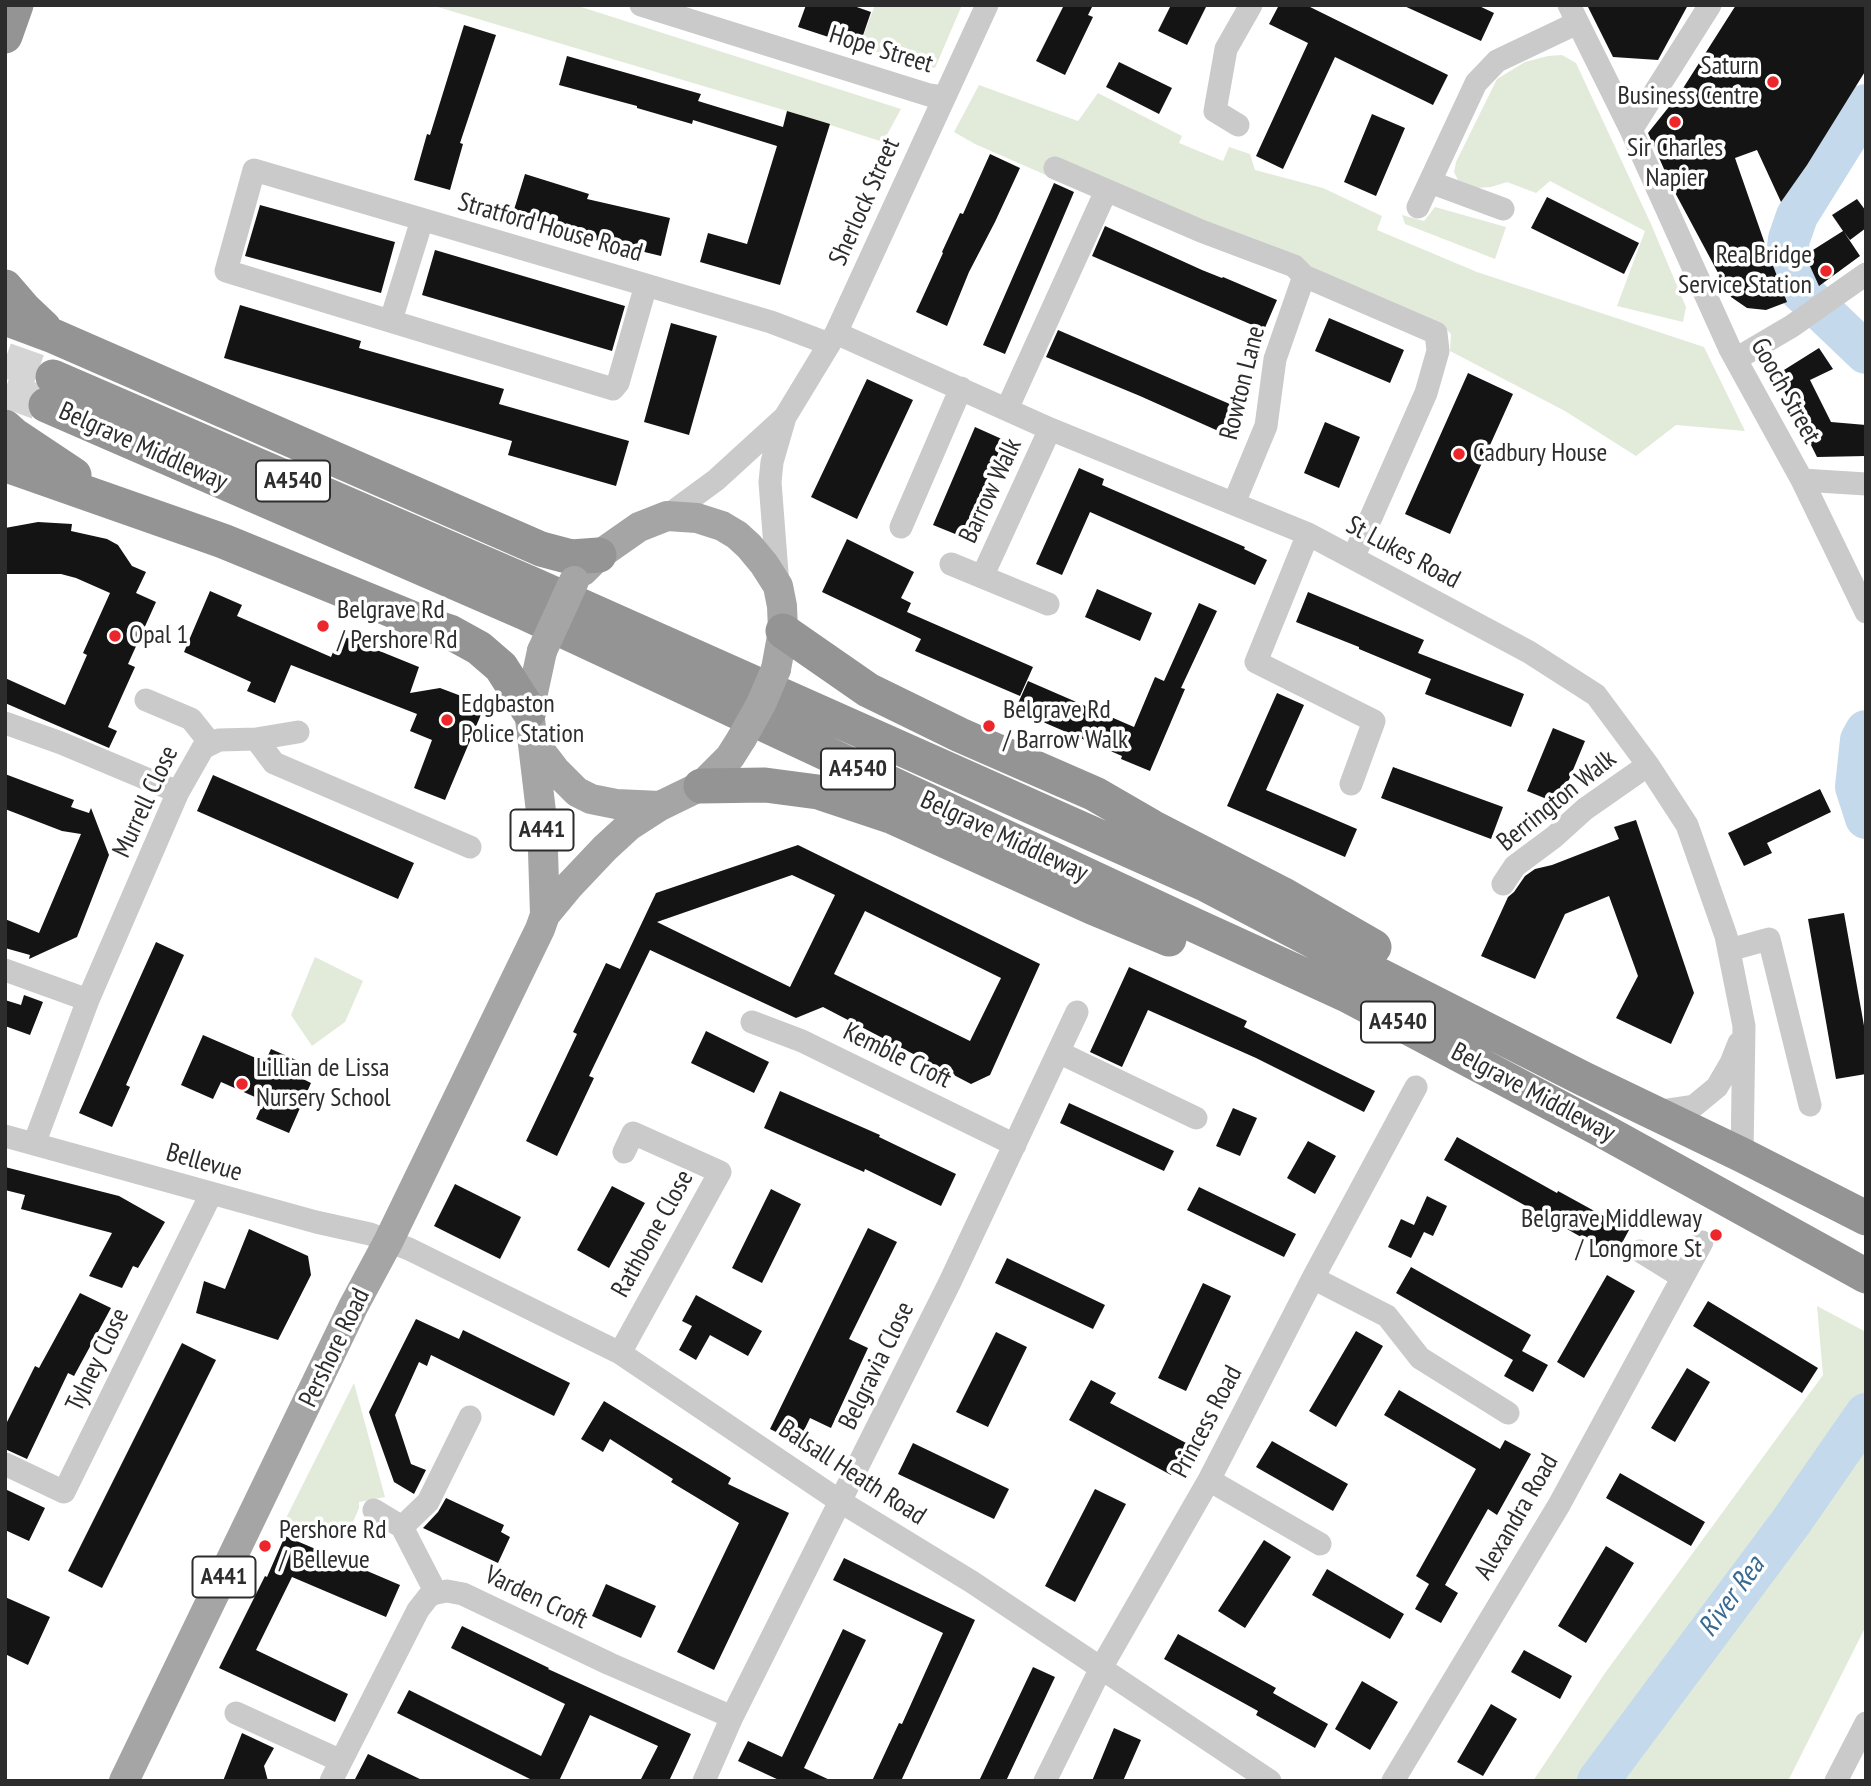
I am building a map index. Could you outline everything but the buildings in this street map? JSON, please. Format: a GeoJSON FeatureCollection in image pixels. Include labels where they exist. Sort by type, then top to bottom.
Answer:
{"type":"FeatureCollection","features":[{"type":"Feature","properties":{"kind":"highway"},"geometry":{"type":"LineString","coordinates":[[5,36],[16,5]]}},
{"type":"Feature","properties":{"kind":"highway"},"geometry":{"type":"LineString","coordinates":[[5,287],[51,335]]}},
{"type":"Feature","properties":{"kind":"highway"},"geometry":{"type":"LineString","coordinates":[[5,318],[51,335],[541,549],[571,557],[599,555]]}},
{"type":"Feature","properties":{"kind":"highway","name":"Belgrave Middleway"},"geometry":{"type":"LineString","coordinates":[[1866,1218],[1584,1079],[1205,884],[534,585],[50,391],[1348,995],[1598,1128],[1866,1276]]}},
{"type":"Feature","properties":{"kind":"highway"},"geometry":{"type":"LineString","coordinates":[[5,427],[118,503]]}},
{"type":"Feature","properties":{"kind":"highway"},"geometry":{"type":"LineString","coordinates":[[9,466],[223,541],[450,632],[479,648],[501,667],[532,727]]}},
{"type":"Feature","properties":{"kind":"highway"},"geometry":{"type":"LineString","coordinates":[[783,631],[868,690],[890,702],[1095,794],[1282,894],[1533,1038],[1584,1079]]}},
{"type":"Feature","properties":{"kind":"highway"},"geometry":{"type":"LineString","coordinates":[[701,786],[765,785],[818,792],[893,817],[1598,1128]]}},
{"type":"Feature","properties":{"kind":"main road","name":"Pershore Road"},"geometry":{"type":"LineString","coordinates":[[124,1781],[353,1307],[388,1242],[541,929],[545,915],[542,820],[532,727],[542,651],[574,581],[599,555],[639,527],[667,516]]}},
{"type":"Feature","properties":{"kind":"main road"},"geometry":{"type":"LineString","coordinates":[[667,516],[697,518],[722,526],[737,535],[764,564],[778,586]]}},
{"type":"Feature","properties":{"kind":"main road","name":"Pershore Road"},"geometry":{"type":"LineString","coordinates":[[545,915],[569,886],[629,826],[660,806],[701,786],[730,757],[761,704],[776,669],[783,631],[778,586]]}},
{"type":"Feature","properties":{"kind":"main road"},"geometry":{"type":"LineString","coordinates":[[532,727],[555,770],[577,792],[591,799],[616,804],[660,806]]}},
{"type":"Feature","properties":{"kind":"street","name":"Hope Street"},"geometry":{"type":"LineString","coordinates":[[641,5],[929,95],[943,97]]}},
{"type":"Feature","properties":{"kind":"street","name":"Sherlock Street"},"geometry":{"type":"LineString","coordinates":[[778,586],[770,482],[772,462],[785,417],[832,338],[987,5]]}},
{"type":"Feature","properties":{"kind":"street"},"geometry":{"type":"LineString","coordinates":[[1238,125],[1215,111],[1226,49],[1251,5]]}},
{"type":"Feature","properties":{"kind":"street"},"geometry":{"type":"LineString","coordinates":[[1631,130],[1710,5]]}},
{"type":"Feature","properties":{"kind":"street"},"geometry":{"type":"LineString","coordinates":[[1418,207],[1476,83],[1497,61],[1573,14]]}},
{"type":"Feature","properties":{"kind":"street","name":"Gooch Street"},"geometry":{"type":"LineString","coordinates":[[1573,14],[1631,130],[1736,359],[1802,480],[1866,612]]}},
{"type":"Feature","properties":{"kind":"street"},"geometry":{"type":"LineString","coordinates":[[1055,168],[1200,231],[1294,266],[1304,275],[1436,333],[1438,351],[1426,393],[1353,558]]}},
{"type":"Feature","properties":{"kind":"street","name":"Stratford House Road"},"geometry":{"type":"LineString","coordinates":[[391,320],[226,271],[254,170],[832,338]]}},
{"type":"Feature","properties":{"kind":"street"},"geometry":{"type":"LineString","coordinates":[[1430,182],[1503,209]]}},
{"type":"Feature","properties":{"kind":"street"},"geometry":{"type":"LineString","coordinates":[[1007,409],[1106,191]]}},
{"type":"Feature","properties":{"kind":"street"},"geometry":{"type":"LineString","coordinates":[[422,219],[391,320],[613,389],[618,383],[646,285]]}},
{"type":"Feature","properties":{"kind":"street"},"geometry":{"type":"LineString","coordinates":[[1736,359],[1792,326],[1866,274]]}},
{"type":"Feature","properties":{"kind":"street","name":"Rowton Lane"},"geometry":{"type":"LineString","coordinates":[[1234,503],[1266,426],[1275,359],[1304,275]]}},
{"type":"Feature","properties":{"kind":"street","name":"St Lukes Road"},"geometry":{"type":"LineString","coordinates":[[832,338],[961,388],[1050,429],[1308,534],[1529,652],[1596,695],[1648,765],[1687,825],[1726,936],[1744,1026],[1742,1155]]}},
{"type":"Feature","properties":{"kind":"street"},"geometry":{"type":"LineString","coordinates":[[901,527],[961,388]]}},
{"type":"Feature","properties":{"kind":"street","name":"Sherlock Street"},"geometry":{"type":"LineString","coordinates":[[667,516],[716,480],[785,417]]}},
{"type":"Feature","properties":{"kind":"street","name":"Barrow Walk"},"geometry":{"type":"LineString","coordinates":[[982,577],[1050,429]]}},
{"type":"Feature","properties":{"kind":"street"},"geometry":{"type":"LineString","coordinates":[[1802,480],[1866,484]]}},
{"type":"Feature","properties":{"kind":"street"},"geometry":{"type":"LineString","coordinates":[[1308,534],[1256,663],[1374,721],[1351,784]]}},
{"type":"Feature","properties":{"kind":"street","name":"Barrow Walk"},"geometry":{"type":"LineString","coordinates":[[951,564],[1048,604]]}},
{"type":"Feature","properties":{"kind":"street"},"geometry":{"type":"LineString","coordinates":[[146,700],[191,719],[211,744]]}},
{"type":"Feature","properties":{"kind":"street"},"geometry":{"type":"LineString","coordinates":[[5,723],[61,743],[178,792]]}},
{"type":"Feature","properties":{"kind":"street","name":"Murrell Close"},"geometry":{"type":"LineString","coordinates":[[34,1144],[88,1000],[178,792],[203,748],[219,740],[256,739],[298,732]]}},
{"type":"Feature","properties":{"kind":"street"},"geometry":{"type":"LineString","coordinates":[[256,739],[274,763],[470,846]]}},
{"type":"Feature","properties":{"kind":"street","name":"Berrington Walk"},"geometry":{"type":"LineString","coordinates":[[1503,884],[1515,866],[1554,837],[1585,809],[1648,765]]}},
{"type":"Feature","properties":{"kind":"street"},"geometry":{"type":"LineString","coordinates":[[1729,950],[1769,939],[1811,1105]]}},
{"type":"Feature","properties":{"kind":"street"},"geometry":{"type":"LineString","coordinates":[[5,970],[88,1000]]}},
{"type":"Feature","properties":{"kind":"street","name":"Belgravia Close"},"geometry":{"type":"LineString","coordinates":[[704,1781],[732,1717],[950,1282],[1077,1012]]}},
{"type":"Feature","properties":{"kind":"street","name":"Kemble Croft"},"geometry":{"type":"LineString","coordinates":[[752,1022],[802,1041],[1015,1145]]}},
{"type":"Feature","properties":{"kind":"street"},"geometry":{"type":"LineString","coordinates":[[1654,1112],[1694,1106],[1717,1087],[1731,1063],[1744,1026]]}},
{"type":"Feature","properties":{"kind":"street"},"geometry":{"type":"LineString","coordinates":[[1058,1052],[1196,1118]]}},
{"type":"Feature","properties":{"kind":"street","name":"Princess Road"},"geometry":{"type":"LineString","coordinates":[[1045,1781],[1101,1668],[1209,1480],[1313,1278],[1416,1087]]}},
{"type":"Feature","properties":{"kind":"street","name":"Rathbone Close"},"geometry":{"type":"LineString","coordinates":[[620,1353],[720,1172],[633,1133],[624,1152]]}},
{"type":"Feature","properties":{"kind":"street","name":"Bellevue"},"geometry":{"type":"LineString","coordinates":[[5,1136],[211,1194],[369,1234],[388,1242]]}},
{"type":"Feature","properties":{"kind":"street","name":"Tylney Close"},"geometry":{"type":"LineString","coordinates":[[5,1464],[64,1492],[211,1194]]}},
{"type":"Feature","properties":{"kind":"street","name":"Balsall Heath Road"},"geometry":{"type":"LineString","coordinates":[[388,1242],[409,1249],[620,1353],[841,1502],[972,1582],[1270,1781]]}},
{"type":"Feature","properties":{"kind":"street","name":"Alexandra Road"},"geometry":{"type":"LineString","coordinates":[[1393,1781],[1559,1505],[1702,1242]]}},
{"type":"Feature","properties":{"kind":"street"},"geometry":{"type":"LineString","coordinates":[[1640,1251],[1682,1277]]}},
{"type":"Feature","properties":{"kind":"street"},"geometry":{"type":"LineString","coordinates":[[1313,1278],[1387,1316],[1420,1358],[1508,1413]]}},
{"type":"Feature","properties":{"kind":"street"},"geometry":{"type":"LineString","coordinates":[[402,1527],[428,1502],[470,1417]]}},
{"type":"Feature","properties":{"kind":"street"},"geometry":{"type":"LineString","coordinates":[[1209,1480],[1320,1544]]}},
{"type":"Feature","properties":{"kind":"street"},"geometry":{"type":"LineString","coordinates":[[236,1713],[336,1771],[418,1610],[429,1596],[436,1593],[402,1527],[374,1510]]}},
{"type":"Feature","properties":{"kind":"street","name":"Varden Croft"},"geometry":{"type":"LineString","coordinates":[[436,1593],[447,1591],[463,1594],[610,1664],[732,1717]]}},
{"type":"Feature","properties":{"kind":"street"},"geometry":{"type":"LineString","coordinates":[[1836,1781],[1866,1723]]}},
{"type":"Feature","properties":{"kind":"green space"},"geometry":{"type":"Polygon","coordinates":[[[431,5],[575,5],[901,109],[883,142],[431,5]]]}},
{"type":"Feature","properties":{"kind":"green space"},"geometry":{"type":"Polygon","coordinates":[[[875,5],[962,5],[935,68],[859,47],[875,5]]]}},
{"type":"Feature","properties":{"kind":"green space"},"geometry":{"type":"Polygon","coordinates":[[[1562,55],[1576,63],[1651,224],[1686,307],[1683,322],[1617,306],[1645,231],[1550,181],[1536,193],[1507,182],[1477,188],[1458,180],[1454,172],[1456,162],[1497,79],[1525,62],[1562,55]]]}},
{"type":"Feature","properties":{"kind":"green space"},"geometry":{"type":"Polygon","coordinates":[[[979,85],[1078,121],[1098,93],[1182,136],[1179,143],[1223,161],[1229,147],[1250,154],[1255,170],[1323,188],[1382,216],[1377,230],[1477,272],[1704,347],[1745,431],[1676,425],[1636,456],[1565,411],[1450,351],[1451,334],[1442,325],[1056,159],[1048,176],[975,144],[954,132],[979,85]]]}},
{"type":"Feature","properties":{"kind":"green space"},"geometry":{"type":"Polygon","coordinates":[[[1435,207],[1506,227],[1495,259],[1405,224],[1402,215],[1424,221],[1435,207]]]}},
{"type":"Feature","properties":{"kind":"green space"},"geometry":{"type":"Polygon","coordinates":[[[315,957],[363,981],[345,1022],[312,1046],[291,1015],[315,957]]]}},
{"type":"Feature","properties":{"kind":"green space"},"geometry":{"type":"Polygon","coordinates":[[[1817,1306],[1866,1332],[1866,1626],[1788,1781],[1533,1781],[1605,1673],[1823,1375],[1817,1306]]]}},
{"type":"Feature","properties":{"kind":"green space"},"geometry":{"type":"Polygon","coordinates":[[[354,1383],[385,1497],[359,1502],[351,1527],[284,1522],[354,1383]]]}},
{"type":"Feature","properties":{"kind":"water"},"geometry":{"type":"Polygon","coordinates":[[[1780,213],[1810,234],[1804,249],[1805,255],[1819,286],[1866,332],[1866,375],[1823,336],[1780,288],[1772,263],[1771,240],[1780,213]]]}},
{"type":"Feature","properties":{"kind":"waterway","name":"River Rea"},"geometry":{"type":"LineString","coordinates":[[1866,105],[1797,216],[1787,255],[1799,289],[1866,353]]}},
{"type":"Feature","properties":{"kind":"waterway","name":"River Rea"},"geometry":{"type":"LineString","coordinates":[[1866,731],[1861,740],[1856,787],[1866,818]]}},
{"type":"Feature","properties":{"kind":"waterway","name":"River Rea"},"geometry":{"type":"LineString","coordinates":[[1598,1781],[1791,1522],[1866,1414]]}},
{"type":"Feature","properties":{"kind":"tunnel"},"geometry":{"type":"LineString","coordinates":[[5,360],[53,377]]}},
{"type":"Feature","properties":{"kind":"tunnel"},"geometry":{"type":"LineString","coordinates":[[5,390],[46,405]]}},
{"type":"Feature","properties":{"kind":"place","name":"Saturn Business Centre"},"geometry":{"type":"Point","coordinates":[1773,82]}},
{"type":"Feature","properties":{"kind":"place","name":"Sir Charles Napier"},"geometry":{"type":"Point","coordinates":[1675,122]}},
{"type":"Feature","properties":{"kind":"place","name":"Rea Bridge Service Station"},"geometry":{"type":"Point","coordinates":[1826,271]}},
{"type":"Feature","properties":{"kind":"place","name":"Cadbury House"},"geometry":{"type":"Point","coordinates":[1459,454]}},
{"type":"Feature","properties":{"kind":"place","name":"Belgrave Rd / Pershore Rd"},"geometry":{"type":"Point","coordinates":[323,626]}},
{"type":"Feature","properties":{"kind":"place","name":"Opal 1"},"geometry":{"type":"Point","coordinates":[115,636]}},
{"type":"Feature","properties":{"kind":"place","name":"Edgbaston Police Station"},"geometry":{"type":"Point","coordinates":[447,720]}},
{"type":"Feature","properties":{"kind":"place","name":"Belgrave Rd / Barrow Walk"},"geometry":{"type":"Point","coordinates":[989,726]}},
{"type":"Feature","properties":{"kind":"place","name":"Lillian de Lissa Nursery School"},"geometry":{"type":"Point","coordinates":[242,1084]}},
{"type":"Feature","properties":{"kind":"place","name":"Belgrave Middleway / Longmore St"},"geometry":{"type":"Point","coordinates":[1716,1235]}},
{"type":"Feature","properties":{"kind":"place","name":"Pershore Rd / Bellevue"},"geometry":{"type":"Point","coordinates":[265,1546]}}]}
